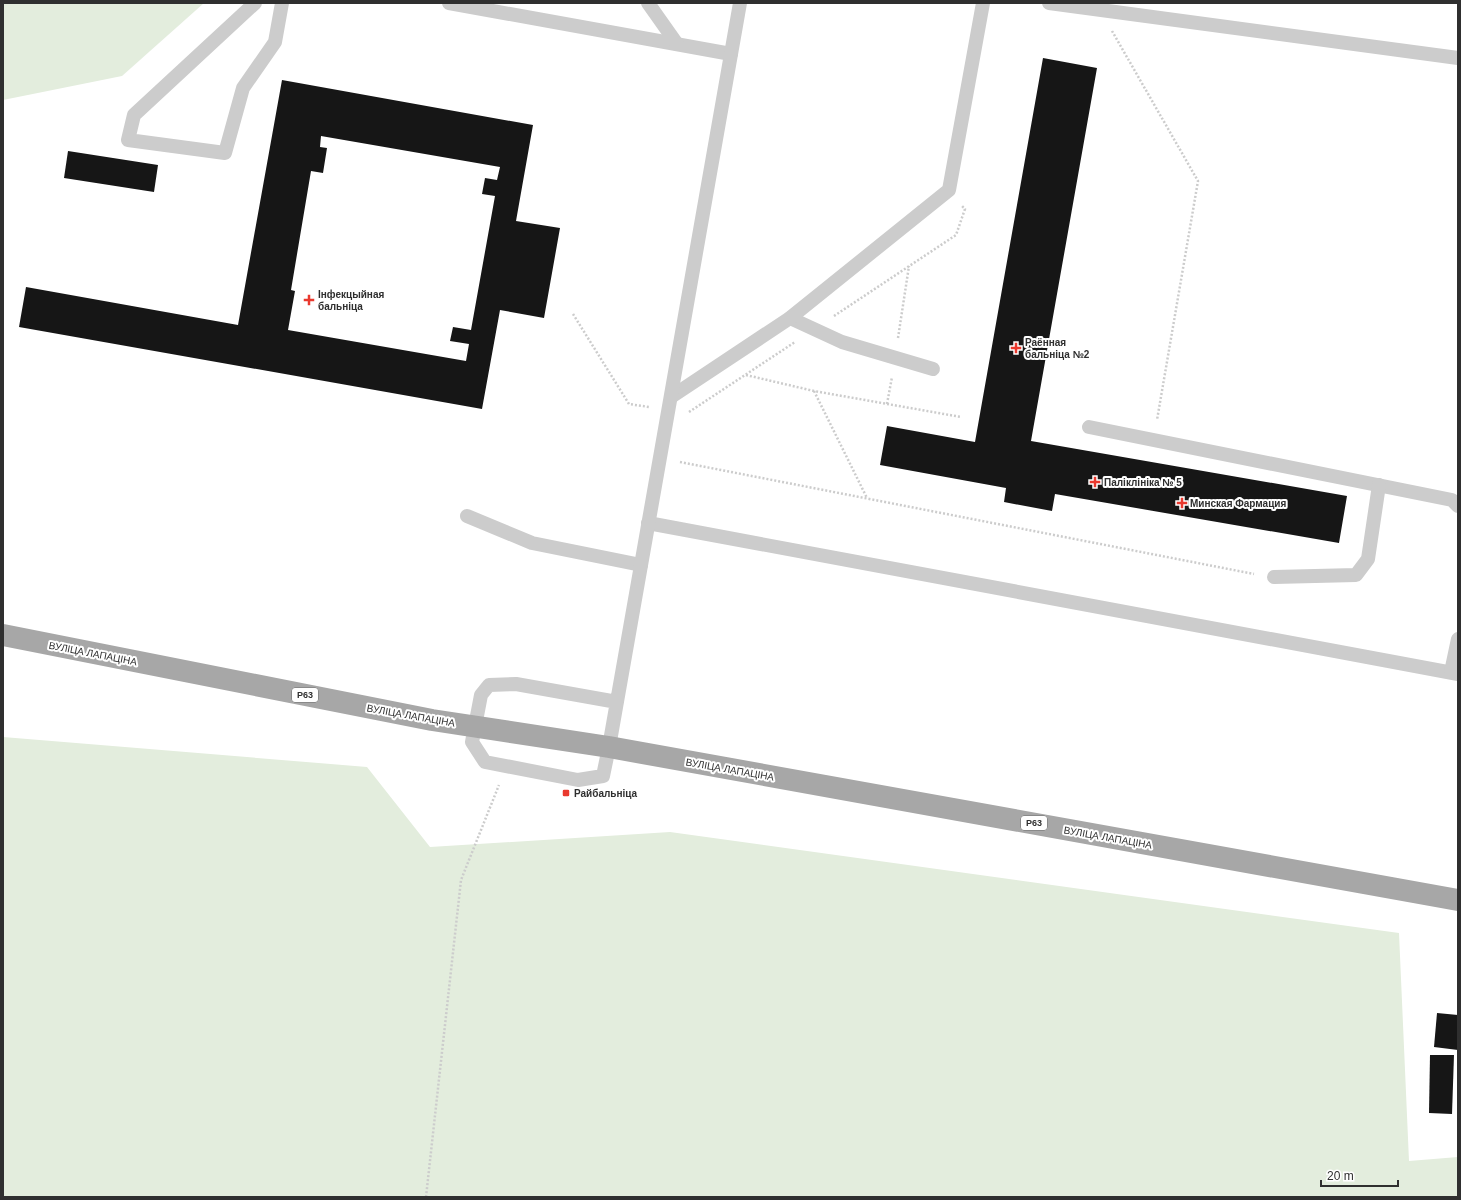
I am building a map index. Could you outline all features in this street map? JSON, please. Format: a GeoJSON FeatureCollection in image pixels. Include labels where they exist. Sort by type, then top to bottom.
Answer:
{"type":"FeatureCollection","features":[{"type":"Feature","properties":{"kind":"main road","name":"ВУЛІЦА ЛАПАЦІНА"},"geometry":{"type":"LineString","coordinates":[[3,635],[424,718],[609,747],[1458,900]]}},
{"type":"Feature","properties":{"kind":"lane"},"geometry":{"type":"LineString","coordinates":[[255,3],[134,115],[128,140],[225,153],[243,88],[275,42],[282,3]]}},
{"type":"Feature","properties":{"kind":"lane"},"geometry":{"type":"LineString","coordinates":[[449,3],[731,54]]}},
{"type":"Feature","properties":{"kind":"lane"},"geometry":{"type":"LineString","coordinates":[[648,3],[677,44]]}},
{"type":"Feature","properties":{"kind":"lane"},"geometry":{"type":"LineString","coordinates":[[617,702],[516,684],[489,685],[480,695],[472,742],[484,762],[578,780],[603,776],[609,747],[670,404],[740,3]]}},
{"type":"Feature","properties":{"kind":"lane"},"geometry":{"type":"LineString","coordinates":[[670,404],[790,318],[949,190],[983,3]]}},
{"type":"Feature","properties":{"kind":"lane"},"geometry":{"type":"LineString","coordinates":[[1049,3],[1458,58]]}},
{"type":"Feature","properties":{"kind":"lane"},"geometry":{"type":"LineString","coordinates":[[790,318],[842,342],[933,369]]}},
{"type":"Feature","properties":{"kind":"lane"},"geometry":{"type":"LineString","coordinates":[[1089,427],[1452,500],[1458,506]]}},
{"type":"Feature","properties":{"kind":"lane"},"geometry":{"type":"LineString","coordinates":[[1274,577],[1356,575],[1368,558],[1379,485]]}},
{"type":"Feature","properties":{"kind":"lane"},"geometry":{"type":"LineString","coordinates":[[468,516],[532,544],[641,565]]}},
{"type":"Feature","properties":{"kind":"lane"},"geometry":{"type":"LineString","coordinates":[[648,523],[1454,673],[1458,639]]}},
{"type":"Feature","properties":{"kind":"path"},"geometry":{"type":"LineString","coordinates":[[1100,10],[1198,181],[1154,440]]}},
{"type":"Feature","properties":{"kind":"path"},"geometry":{"type":"LineString","coordinates":[[887,404],[909,266]]}},
{"type":"Feature","properties":{"kind":"path"},"geometry":{"type":"LineString","coordinates":[[573,314],[629,404],[670,404]]}},
{"type":"Feature","properties":{"kind":"path"},"geometry":{"type":"LineString","coordinates":[[746,375],[814,391],[961,417]]}},
{"type":"Feature","properties":{"kind":"path"},"geometry":{"type":"LineString","coordinates":[[814,391],[867,498]]}},
{"type":"Feature","properties":{"kind":"path"},"geometry":{"type":"LineString","coordinates":[[676,461],[1274,577]]}},
{"type":"Feature","properties":{"kind":"path"},"geometry":{"type":"LineString","coordinates":[[426,1197],[461,880],[507,766]]}},
{"type":"Feature","properties":{"kind":"green space"},"geometry":{"type":"Polygon","coordinates":[[[3,3],[204,3],[122,76],[3,100],[3,3]]]}},
{"type":"Feature","properties":{"kind":"green space"},"geometry":{"type":"Polygon","coordinates":[[[3,737],[367,767],[430,847],[670,832],[1399,933],[1409,1161],[1458,1157],[1458,1197],[3,1197],[3,737]]]}},
{"type":"Feature","properties":{"kind":"building"},"geometry":{"type":"Polygon","coordinates":[[[1043,58],[1097,68],[1031,441],[1347,496],[1339,543],[1055,494],[1052,511],[1004,502],[1006,488],[880,465],[887,426],[975,442],[1043,58]]]}},
{"type":"Feature","properties":{"kind":"building"},"geometry":{"type":"Polygon","coordinates":[[[282,80],[533,125],[516,221],[560,228],[544,318],[500,310],[482,409],[19,327],[26,287],[238,325],[282,80]],[[321,136],[320,147],[327,148],[323,173],[311,171],[291,290],[295,291],[288,330],[466,361],[469,344],[450,341],[453,327],[471,330],[495,196],[482,194],[485,178],[497,180],[500,167],[321,136]]]}},
{"type":"Feature","properties":{"kind":"building"},"geometry":{"type":"Polygon","coordinates":[[[68,151],[158,165],[154,192],[64,178],[68,151]]]}},
{"type":"Feature","properties":{"kind":"building"},"geometry":{"type":"Polygon","coordinates":[[[1437,1013],[1458,1015],[1458,1050],[1434,1047],[1437,1013]]]}},
{"type":"Feature","properties":{"kind":"building"},"geometry":{"type":"Polygon","coordinates":[[[1430,1055],[1454,1055],[1452,1114],[1429,1113],[1430,1055]]]}},
{"type":"Feature","properties":{"kind":"place","name":"Інфекцыйная бальніца"},"geometry":{"type":"Point","coordinates":[309,300]}},
{"type":"Feature","properties":{"kind":"place","name":"Раённая бальніца №2"},"geometry":{"type":"Point","coordinates":[1016,348]}},
{"type":"Feature","properties":{"kind":"place","name":"Паліклініка № 5"},"geometry":{"type":"Point","coordinates":[1095,482]}},
{"type":"Feature","properties":{"kind":"place","name":"Минская Фармация"},"geometry":{"type":"Point","coordinates":[1182,503]}},
{"type":"Feature","properties":{"kind":"place","name":"Райбальніца"},"geometry":{"type":"Point","coordinates":[566,793]}}]}
